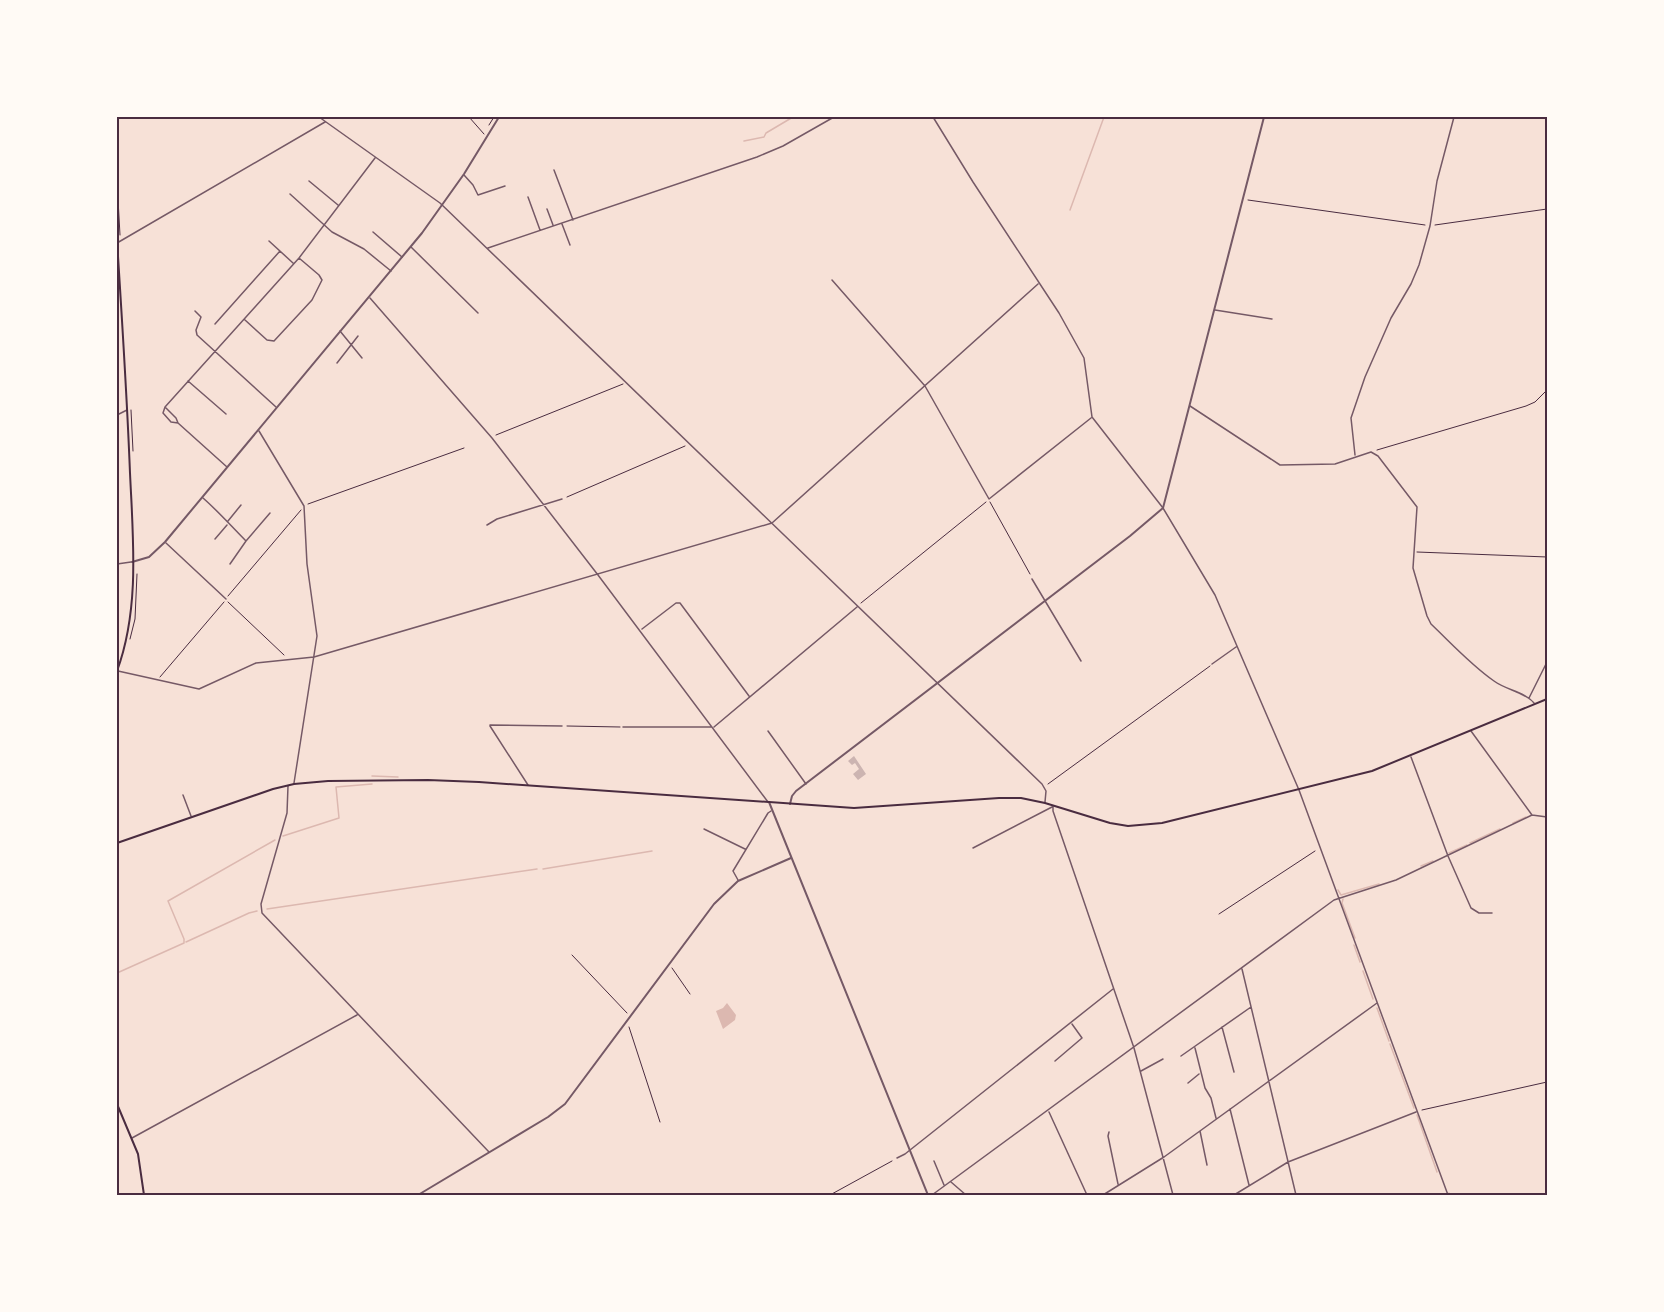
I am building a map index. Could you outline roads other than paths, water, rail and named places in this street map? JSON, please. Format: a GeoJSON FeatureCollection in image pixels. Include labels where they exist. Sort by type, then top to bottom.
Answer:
{"type":"FeatureCollection","features":[{"type":"Feature","properties":{"kind":"main road"},"geometry":{"type":"LineString","coordinates":[[117,242],[127,410],[132,562],[130,618],[117,671]]}},
{"type":"Feature","properties":{"kind":"main road"},"geometry":{"type":"LineString","coordinates":[[117,843],[294,784],[341,780],[401,780],[529,786],[854,808],[1021,798],[1110,823],[1143,826],[1178,820],[1372,771],[1547,699]]}},
{"type":"Feature","properties":{"kind":"main road"},"geometry":{"type":"LineString","coordinates":[[117,1104],[132,1138],[141,1171],[144,1195]]}},
{"type":"Feature","properties":{"kind":"street"},"geometry":{"type":"LineString","coordinates":[[320,117],[442,206],[1045,787],[1045,803]]}},
{"type":"Feature","properties":{"kind":"street"},"geometry":{"type":"LineString","coordinates":[[118,563],[142,561],[149,558],[165,542],[411,247],[464,174],[499,117]]}},
{"type":"Feature","properties":{"kind":"street"},"geometry":{"type":"LineString","coordinates":[[487,249],[757,157],[783,146],[834,117]]}},
{"type":"Feature","properties":{"kind":"street"},"geometry":{"type":"LineString","coordinates":[[933,117],[972,182],[1059,313],[1084,357],[1092,417],[1162,508],[1208,582],[1299,790],[1448,1195]]}},
{"type":"Feature","properties":{"kind":"street"},"geometry":{"type":"LineString","coordinates":[[790,804],[794,793],[1130,536],[1162,508],[1264,117]]}},
{"type":"Feature","properties":{"kind":"street"},"geometry":{"type":"LineString","coordinates":[[1356,456],[1351,418],[1390,318],[1411,284],[1419,265],[1430,226],[1437,181],[1454,117]]}},
{"type":"Feature","properties":{"kind":"street"},"geometry":{"type":"LineString","coordinates":[[117,242],[326,121]]}},
{"type":"Feature","properties":{"kind":"street"},"geometry":{"type":"LineString","coordinates":[[178,423],[171,422],[162,413],[165,407],[294,264],[375,157]]}},
{"type":"Feature","properties":{"kind":"street"},"geometry":{"type":"LineString","coordinates":[[554,170],[573,220]]}},
{"type":"Feature","properties":{"kind":"street"},"geometry":{"type":"LineString","coordinates":[[464,174],[478,195],[505,186]]}},
{"type":"Feature","properties":{"kind":"street"},"geometry":{"type":"LineString","coordinates":[[309,181],[340,206]]}},
{"type":"Feature","properties":{"kind":"street"},"geometry":{"type":"LineString","coordinates":[[290,194],[325,226],[364,249],[391,271]]}},
{"type":"Feature","properties":{"kind":"street"},"geometry":{"type":"LineString","coordinates":[[528,197],[541,231]]}},
{"type":"Feature","properties":{"kind":"street"},"geometry":{"type":"LineString","coordinates":[[547,209],[553,226]]}},
{"type":"Feature","properties":{"kind":"street"},"geometry":{"type":"LineString","coordinates":[[562,223],[570,246]]}},
{"type":"Feature","properties":{"kind":"street"},"geometry":{"type":"LineString","coordinates":[[373,232],[402,257]]}},
{"type":"Feature","properties":{"kind":"street"},"geometry":{"type":"LineString","coordinates":[[269,241],[294,264]]}},
{"type":"Feature","properties":{"kind":"street"},"geometry":{"type":"LineString","coordinates":[[411,247],[478,314]]}},
{"type":"Feature","properties":{"kind":"street"},"geometry":{"type":"LineString","coordinates":[[215,324],[280,251]]}},
{"type":"Feature","properties":{"kind":"street"},"geometry":{"type":"LineString","coordinates":[[244,319],[267,340],[274,341],[305,308],[317,292],[322,280],[319,274],[299,258]]}},
{"type":"Feature","properties":{"kind":"street"},"geometry":{"type":"LineString","coordinates":[[832,280],[925,386],[989,499],[1092,417]]}},
{"type":"Feature","properties":{"kind":"street"},"geometry":{"type":"LineString","coordinates":[[117,671],[199,689],[256,663],[314,657],[772,523],[1039,284]]}},
{"type":"Feature","properties":{"kind":"street"},"geometry":{"type":"LineString","coordinates":[[369,297],[492,437],[769,802],[909,1150],[930,1195],[1338,898],[1395,880],[1532,815],[1547,817]]}},
{"type":"Feature","properties":{"kind":"street"},"geometry":{"type":"LineString","coordinates":[[1215,309],[1272,319]]}},
{"type":"Feature","properties":{"kind":"street"},"geometry":{"type":"LineString","coordinates":[[195,311],[201,317],[196,333],[277,408]]}},
{"type":"Feature","properties":{"kind":"street"},"geometry":{"type":"LineString","coordinates":[[340,331],[362,358]]}},
{"type":"Feature","properties":{"kind":"street"},"geometry":{"type":"LineString","coordinates":[[337,363],[358,336]]}},
{"type":"Feature","properties":{"kind":"street"},"geometry":{"type":"LineString","coordinates":[[188,381],[226,414]]}},
{"type":"Feature","properties":{"kind":"street"},"geometry":{"type":"LineString","coordinates":[[1190,406],[1280,465],[1335,464],[1356,456],[1373,453],[1378,456],[1417,507],[1415,574],[1431,624],[1489,678],[1529,698],[1535,704]]}},
{"type":"Feature","properties":{"kind":"street"},"geometry":{"type":"LineString","coordinates":[[165,407],[178,423],[228,467]]}},
{"type":"Feature","properties":{"kind":"street"},"geometry":{"type":"LineString","coordinates":[[117,415],[127,410]]}},
{"type":"Feature","properties":{"kind":"street"},"geometry":{"type":"LineString","coordinates":[[258,430],[304,506],[307,564],[317,636],[294,784]]}},
{"type":"Feature","properties":{"kind":"street"},"geometry":{"type":"LineString","coordinates":[[202,498],[246,541]]}},
{"type":"Feature","properties":{"kind":"street"},"geometry":{"type":"LineString","coordinates":[[487,525],[497,519],[562,499]]}},
{"type":"Feature","properties":{"kind":"street"},"geometry":{"type":"LineString","coordinates":[[215,539],[241,506]]}},
{"type":"Feature","properties":{"kind":"street"},"geometry":{"type":"LineString","coordinates":[[230,564],[270,513]]}},
{"type":"Feature","properties":{"kind":"street"},"geometry":{"type":"LineString","coordinates":[[165,542],[226,599]]}},
{"type":"Feature","properties":{"kind":"street"},"geometry":{"type":"LineString","coordinates":[[1032,579],[1081,661]]}},
{"type":"Feature","properties":{"kind":"street"},"geometry":{"type":"LineString","coordinates":[[640,630],[676,603],[680,603],[749,697]]}},
{"type":"Feature","properties":{"kind":"street"},"geometry":{"type":"LineString","coordinates":[[623,727],[713,727],[858,606]]}},
{"type":"Feature","properties":{"kind":"street"},"geometry":{"type":"LineString","coordinates":[[1212,664],[1237,647]]}},
{"type":"Feature","properties":{"kind":"street"},"geometry":{"type":"LineString","coordinates":[[1529,698],[1547,662]]}},
{"type":"Feature","properties":{"kind":"street"},"geometry":{"type":"LineString","coordinates":[[529,786],[490,725],[562,726]]}},
{"type":"Feature","properties":{"kind":"street"},"geometry":{"type":"LineString","coordinates":[[1471,731],[1532,815]]}},
{"type":"Feature","properties":{"kind":"street"},"geometry":{"type":"LineString","coordinates":[[768,732],[806,784]]}},
{"type":"Feature","properties":{"kind":"street"},"geometry":{"type":"LineString","coordinates":[[1411,756],[1448,856],[1471,908],[1479,913],[1492,913]]}},
{"type":"Feature","properties":{"kind":"street"},"geometry":{"type":"LineString","coordinates":[[288,786],[287,813],[261,909],[265,916],[489,1153]]}},
{"type":"Feature","properties":{"kind":"street"},"geometry":{"type":"LineString","coordinates":[[183,795],[192,818]]}},
{"type":"Feature","properties":{"kind":"street"},"geometry":{"type":"LineString","coordinates":[[973,848],[1054,806]]}},
{"type":"Feature","properties":{"kind":"street"},"geometry":{"type":"LineString","coordinates":[[1054,806],[1053,812],[1134,1048],[1173,1195]]}},
{"type":"Feature","properties":{"kind":"street"},"geometry":{"type":"LineString","coordinates":[[738,881],[733,871],[768,813],[772,811]]}},
{"type":"Feature","properties":{"kind":"street"},"geometry":{"type":"LineString","coordinates":[[704,829],[745,849]]}},
{"type":"Feature","properties":{"kind":"street"},"geometry":{"type":"LineString","coordinates":[[418,1195],[565,1104],[714,904],[738,881],[791,858]]}},
{"type":"Feature","properties":{"kind":"street"},"geometry":{"type":"LineString","coordinates":[[1242,969],[1296,1195]]}},
{"type":"Feature","properties":{"kind":"street"},"geometry":{"type":"LineString","coordinates":[[897,1158],[1114,988]]}},
{"type":"Feature","properties":{"kind":"street"},"geometry":{"type":"LineString","coordinates":[[1104,1195],[1164,1157],[1377,1003]]}},
{"type":"Feature","properties":{"kind":"street"},"geometry":{"type":"LineString","coordinates":[[1181,1056],[1251,1007]]}},
{"type":"Feature","properties":{"kind":"street"},"geometry":{"type":"LineString","coordinates":[[132,1138],[358,1015]]}},
{"type":"Feature","properties":{"kind":"street"},"geometry":{"type":"LineString","coordinates":[[1055,1061],[1082,1038],[1071,1023]]}},
{"type":"Feature","properties":{"kind":"street"},"geometry":{"type":"LineString","coordinates":[[1222,1027],[1234,1072]]}},
{"type":"Feature","properties":{"kind":"street"},"geometry":{"type":"LineString","coordinates":[[1195,1048],[1216,1119]]}},
{"type":"Feature","properties":{"kind":"street"},"geometry":{"type":"LineString","coordinates":[[1141,1071],[1163,1059]]}},
{"type":"Feature","properties":{"kind":"street"},"geometry":{"type":"LineString","coordinates":[[1188,1083],[1201,1073]]}},
{"type":"Feature","properties":{"kind":"street"},"geometry":{"type":"LineString","coordinates":[[1230,1109],[1250,1186]]}},
{"type":"Feature","properties":{"kind":"street"},"geometry":{"type":"LineString","coordinates":[[1048,1111],[1087,1195]]}},
{"type":"Feature","properties":{"kind":"street"},"geometry":{"type":"LineString","coordinates":[[1234,1195],[1288,1162],[1417,1111]]}},
{"type":"Feature","properties":{"kind":"street"},"geometry":{"type":"LineString","coordinates":[[1200,1131],[1207,1165]]}},
{"type":"Feature","properties":{"kind":"street"},"geometry":{"type":"LineString","coordinates":[[1109,1132],[1119,1185]]}},
{"type":"Feature","properties":{"kind":"street"},"geometry":{"type":"LineString","coordinates":[[934,1161],[944,1186]]}},
{"type":"Feature","properties":{"kind":"street"},"geometry":{"type":"LineString","coordinates":[[951,1181],[966,1195]]}},
{"type":"Feature","properties":{"kind":"waterway"},"geometry":{"type":"LineString","coordinates":[[744,141],[764,137],[766,133],[793,117]]}},
{"type":"Feature","properties":{"kind":"waterway"},"geometry":{"type":"LineString","coordinates":[[1070,210],[1104,117]]}},
{"type":"Feature","properties":{"kind":"waterway"},"geometry":{"type":"LineString","coordinates":[[372,776],[398,777]]}},
{"type":"Feature","properties":{"kind":"waterway"},"geometry":{"type":"LineString","coordinates":[[283,836],[339,818],[336,787],[372,784]]}},
{"type":"Feature","properties":{"kind":"waterway"},"geometry":{"type":"LineString","coordinates":[[1513,823],[1526,817]]}},
{"type":"Feature","properties":{"kind":"waterway"},"geometry":{"type":"LineString","coordinates":[[1470,843],[1500,829]]}},
{"type":"Feature","properties":{"kind":"waterway"},"geometry":{"type":"LineString","coordinates":[[117,973],[184,943],[168,901],[275,840]]}},
{"type":"Feature","properties":{"kind":"waterway"},"geometry":{"type":"LineString","coordinates":[[1449,853],[1467,845]]}},
{"type":"Feature","properties":{"kind":"waterway"},"geometry":{"type":"LineString","coordinates":[[543,869],[652,851]]}},
{"type":"Feature","properties":{"kind":"waterway"},"geometry":{"type":"LineString","coordinates":[[1421,866],[1433,861]]}},
{"type":"Feature","properties":{"kind":"waterway"},"geometry":{"type":"LineString","coordinates":[[267,909],[537,869]]}},
{"type":"Feature","properties":{"kind":"waterway"},"geometry":{"type":"LineString","coordinates":[[1338,890],[1341,895],[1379,884]]}},
{"type":"Feature","properties":{"kind":"waterway"},"geometry":{"type":"LineString","coordinates":[[1343,899],[1342,903],[1355,938]]}},
{"type":"Feature","properties":{"kind":"waterway"},"geometry":{"type":"LineString","coordinates":[[186,942],[257,911]]}},
{"type":"Feature","properties":{"kind":"waterway"},"geometry":{"type":"LineString","coordinates":[[1354,945],[1360,962]]}},
{"type":"Feature","properties":{"kind":"waterway"},"geometry":{"type":"LineString","coordinates":[[1363,971],[1373,999]]}},
{"type":"Feature","properties":{"kind":"waterway"},"geometry":{"type":"LineString","coordinates":[[1377,1008],[1389,1041]]}},
{"type":"Feature","properties":{"kind":"waterway"},"geometry":{"type":"LineString","coordinates":[[1390,1044],[1414,1108]]}},
{"type":"Feature","properties":{"kind":"waterway"},"geometry":{"type":"LineString","coordinates":[[1417,1115],[1437,1172]]}}]}
